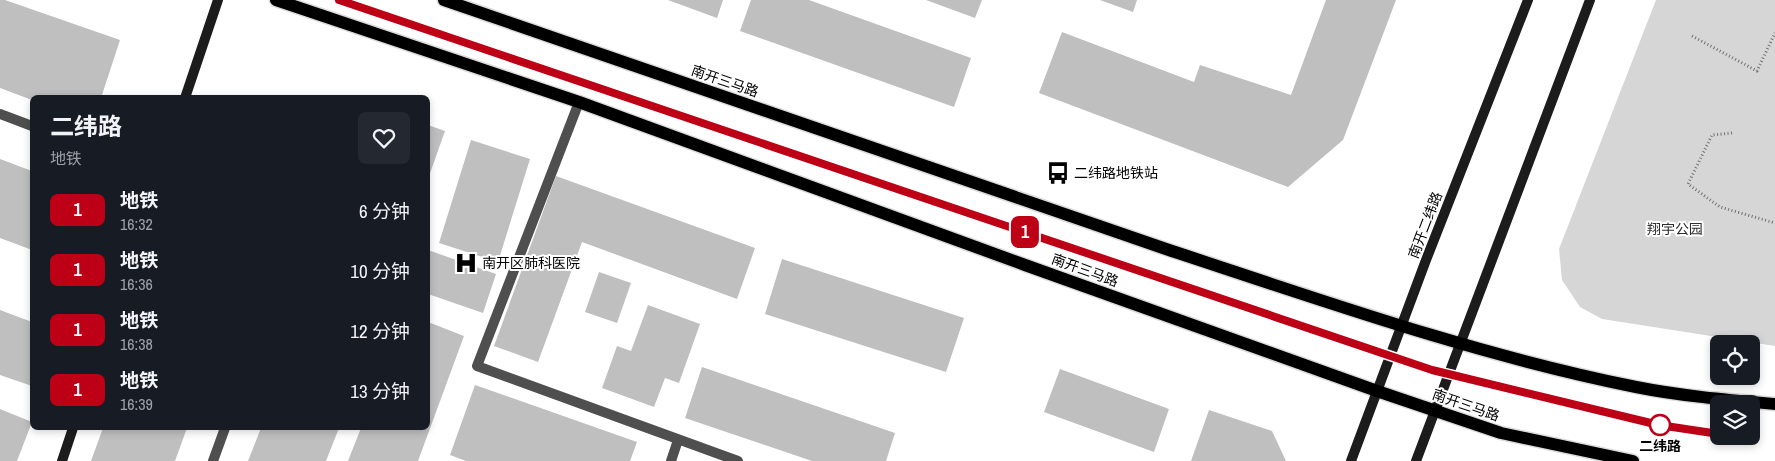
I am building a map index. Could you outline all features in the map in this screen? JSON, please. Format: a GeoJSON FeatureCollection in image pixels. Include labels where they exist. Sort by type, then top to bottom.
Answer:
{"type":"FeatureCollection","features":[{"type":"Feature","properties":{"kind":"main road"},"geometry":{"type":"LineString","coordinates":[[186,95],[218,0]]}},
{"type":"Feature","properties":{"kind":"main road","name":"南开三马路"},"geometry":{"type":"LineString","coordinates":[[276,0],[579,102],[1377,391],[1501,433],[1633,461]]}},
{"type":"Feature","properties":{"kind":"main road","name":"南开三马路"},"geometry":{"type":"LineString","coordinates":[[444,0],[1045,208],[1311,297],[1461,344],[1539,365],[1638,387],[1775,404]]}},
{"type":"Feature","properties":{"kind":"main road","name":"南开二纬路"},"geometry":{"type":"LineString","coordinates":[[1351,461],[1401,325],[1528,0]]}},
{"type":"Feature","properties":{"kind":"main road"},"geometry":{"type":"LineString","coordinates":[[1416,461],[1590,0]]}},
{"type":"Feature","properties":{"kind":"main road"},"geometry":{"type":"LineString","coordinates":[[62,461],[72,430]]}},
{"type":"Feature","properties":{"kind":"street"},"geometry":{"type":"LineString","coordinates":[[579,102],[477,366],[738,461]]}},
{"type":"Feature","properties":{"kind":"street"},"geometry":{"type":"LineString","coordinates":[[0,114],[30,125]]}},
{"type":"Feature","properties":{"kind":"street"},"geometry":{"type":"LineString","coordinates":[[213,461],[224,430]]}},
{"type":"Feature","properties":{"kind":"street"},"geometry":{"type":"LineString","coordinates":[[671,461],[678,440]]}},
{"type":"Feature","properties":{"kind":"path"},"geometry":{"type":"LineString","coordinates":[[1692,36],[1757,71],[1775,33]]}},
{"type":"Feature","properties":{"kind":"path"},"geometry":{"type":"LineString","coordinates":[[1732,133],[1712,135],[1688,184],[1720,207],[1775,223]]}},
{"type":"Feature","properties":{"kind":"green space","name":"翔宇公园"},"geometry":{"type":"Polygon","coordinates":[[[1656,0],[1775,0],[1775,346],[1760,344],[1760,335],[1710,336],[1602,319],[1580,307],[1562,280],[1559,249],[1656,0]]]}},
{"type":"Feature","properties":{"kind":"building"},"geometry":{"type":"Polygon","coordinates":[[[0,0],[5,0],[120,40],[102,95],[30,95],[30,99],[0,88],[0,0]]]}},
{"type":"Feature","properties":{"kind":"building"},"geometry":{"type":"Polygon","coordinates":[[[668,0],[723,0],[717,18],[668,0]]]}},
{"type":"Feature","properties":{"kind":"building"},"geometry":{"type":"Polygon","coordinates":[[[751,0],[809,0],[971,58],[954,107],[740,31],[751,0]]]}},
{"type":"Feature","properties":{"kind":"building"},"geometry":{"type":"Polygon","coordinates":[[[926,0],[982,0],[975,18],[926,0]]]}},
{"type":"Feature","properties":{"kind":"building"},"geometry":{"type":"Polygon","coordinates":[[[1100,0],[1137,0],[1133,12],[1100,0]]]}},
{"type":"Feature","properties":{"kind":"building"},"geometry":{"type":"Polygon","coordinates":[[[1326,0],[1396,0],[1343,140],[1288,187],[1039,93],[1062,32],[1194,82],[1200,65],[1291,95],[1326,0]]]}},
{"type":"Feature","properties":{"kind":"building"},"geometry":{"type":"Polygon","coordinates":[[[430,126],[445,131],[430,173],[430,126]]]}},
{"type":"Feature","properties":{"kind":"building"},"geometry":{"type":"Polygon","coordinates":[[[471,140],[530,159],[498,262],[439,243],[471,140]]]}},
{"type":"Feature","properties":{"kind":"building"},"geometry":{"type":"Polygon","coordinates":[[[0,159],[30,170],[30,249],[0,238],[0,159]]]}},
{"type":"Feature","properties":{"kind":"building"},"geometry":{"type":"Polygon","coordinates":[[[556,176],[755,248],[737,299],[582,242],[538,362],[494,346],[556,176]]]}},
{"type":"Feature","properties":{"kind":"building"},"geometry":{"type":"Polygon","coordinates":[[[430,251],[496,274],[483,313],[430,295],[430,251]]]}},
{"type":"Feature","properties":{"kind":"building"},"geometry":{"type":"Polygon","coordinates":[[[782,259],[964,318],[946,372],[765,314],[782,259]]]}},
{"type":"Feature","properties":{"kind":"building"},"geometry":{"type":"Polygon","coordinates":[[[599,272],[631,283],[617,323],[585,312],[599,272]]]}},
{"type":"Feature","properties":{"kind":"building"},"geometry":{"type":"Polygon","coordinates":[[[648,305],[700,324],[679,383],[665,378],[654,407],[602,388],[617,346],[631,351],[648,305]]]}},
{"type":"Feature","properties":{"kind":"building"},"geometry":{"type":"Polygon","coordinates":[[[0,310],[30,321],[30,385],[0,375],[0,310]]]}},
{"type":"Feature","properties":{"kind":"building"},"geometry":{"type":"Polygon","coordinates":[[[430,323],[464,336],[430,428],[430,323]]]}},
{"type":"Feature","properties":{"kind":"building"},"geometry":{"type":"Polygon","coordinates":[[[702,367],[895,433],[886,461],[812,461],[685,418],[702,367]]]}},
{"type":"Feature","properties":{"kind":"building"},"geometry":{"type":"Polygon","coordinates":[[[1060,369],[1169,409],[1154,452],[1044,412],[1060,369]]]}},
{"type":"Feature","properties":{"kind":"building"},"geometry":{"type":"Polygon","coordinates":[[[475,385],[637,442],[630,461],[466,461],[450,455],[475,385]]]}},
{"type":"Feature","properties":{"kind":"building"},"geometry":{"type":"Polygon","coordinates":[[[0,409],[30,421],[30,427],[17,461],[0,461],[0,409]]]}},
{"type":"Feature","properties":{"kind":"building"},"geometry":{"type":"Polygon","coordinates":[[[1209,410],[1272,431],[1286,461],[1191,461],[1209,410]]]}},
{"type":"Feature","properties":{"kind":"building"},"geometry":{"type":"Polygon","coordinates":[[[102,430],[186,430],[175,461],[91,461],[102,430]]]}},
{"type":"Feature","properties":{"kind":"building"},"geometry":{"type":"Polygon","coordinates":[[[260,430],[338,430],[326,461],[248,461],[260,430]]]}},
{"type":"Feature","properties":{"kind":"building"},"geometry":{"type":"Polygon","coordinates":[[[360,430],[429,430],[418,461],[348,461],[360,430]]]}},
{"type":"Feature","properties":{"kind":"metro line","name":"1"},"geometry":{"type":"LineString","coordinates":[[339,0],[1432,370],[1659,425],[1710,433]]}},
{"type":"Feature","properties":{"kind":"place","name":"二纬路地铁站"},"geometry":{"type":"Point","coordinates":[1058,173]}},
{"type":"Feature","properties":{"kind":"place","name":"南开区肺科医院"},"geometry":{"type":"Point","coordinates":[466,263]}},
{"type":"Feature","properties":{"kind":"place","name":"二纬路"},"geometry":{"type":"Point","coordinates":[1660,425]}}]}
